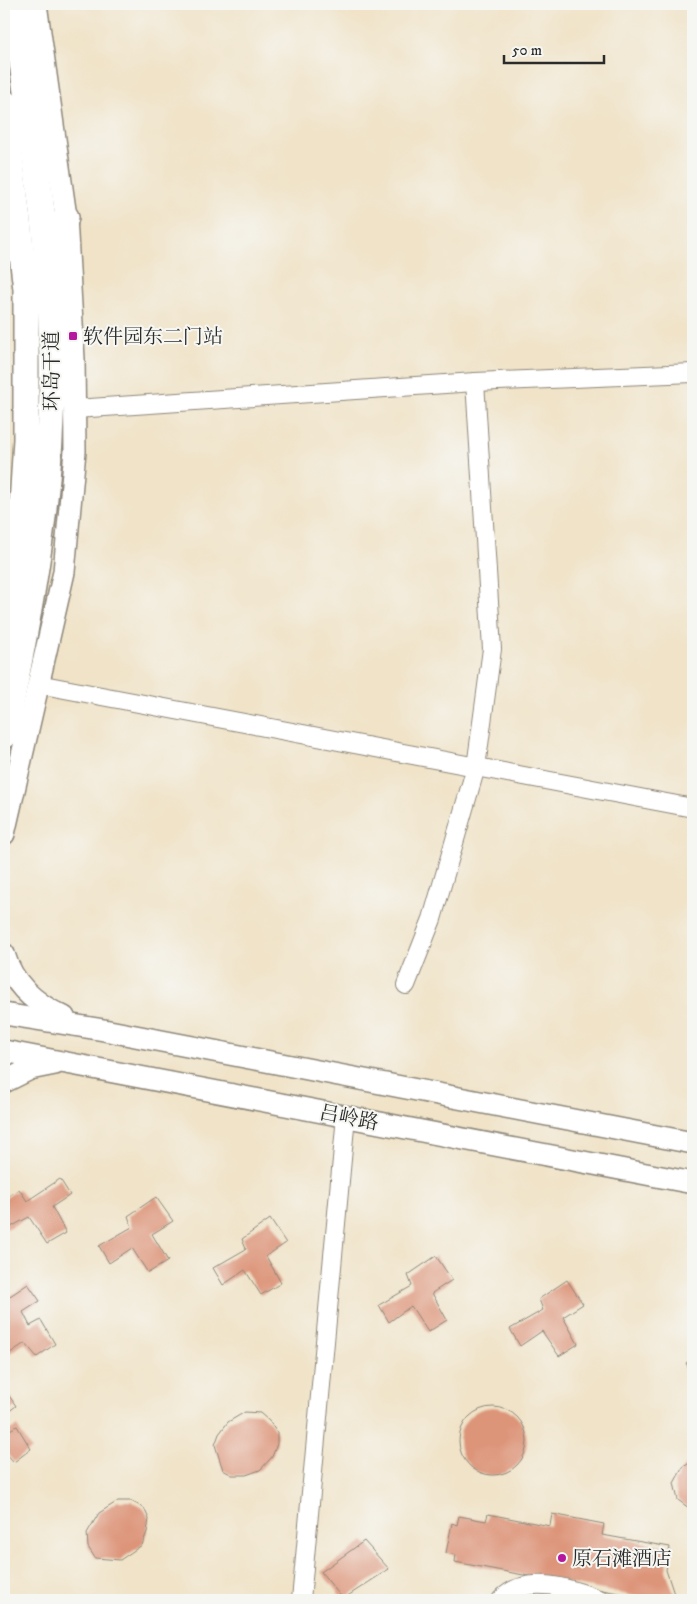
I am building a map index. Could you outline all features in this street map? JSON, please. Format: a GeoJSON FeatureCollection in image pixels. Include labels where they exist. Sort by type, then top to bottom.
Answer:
{"type":"FeatureCollection","features":[{"type":"Feature","properties":{"kind":"highway","name":"环岛干道"},"geometry":{"type":"LineString","coordinates":[[4,644],[20,539],[38,285],[14,4]]}},
{"type":"Feature","properties":{"kind":"highway","name":"环岛干道"},"geometry":{"type":"LineString","coordinates":[[4,102],[52,358],[50,439],[40,550],[20,663],[4,736]]}},
{"type":"Feature","properties":{"kind":"highway"},"geometry":{"type":"LineString","coordinates":[[38,285],[66,218]]}},
{"type":"Feature","properties":{"kind":"highway"},"geometry":{"type":"LineString","coordinates":[[4,226],[38,285]]}},
{"type":"Feature","properties":{"kind":"main road"},"geometry":{"type":"LineString","coordinates":[[4,834],[64,572],[75,450],[75,409],[66,218],[36,4]]}},
{"type":"Feature","properties":{"kind":"main road"},"geometry":{"type":"LineString","coordinates":[[4,954],[11,972],[25,992],[38,1004],[62,1017],[104,1030]]}},
{"type":"Feature","properties":{"kind":"main road","name":"吕岭路"},"geometry":{"type":"LineString","coordinates":[[4,1014],[104,1030],[693,1143]]}},
{"type":"Feature","properties":{"kind":"main road","name":"吕岭路"},"geometry":{"type":"LineString","coordinates":[[4,1051],[693,1183]]}},
{"type":"Feature","properties":{"kind":"main road"},"geometry":{"type":"LineString","coordinates":[[4,1082],[30,1069],[65,1062]]}},
{"type":"Feature","properties":{"kind":"street"},"geometry":{"type":"LineString","coordinates":[[75,409],[476,382],[693,373]]}},
{"type":"Feature","properties":{"kind":"street"},"geometry":{"type":"LineString","coordinates":[[406,985],[432,919],[476,767],[492,649],[476,382]]}},
{"type":"Feature","properties":{"kind":"street"},"geometry":{"type":"LineString","coordinates":[[38,684],[693,808]]}},
{"type":"Feature","properties":{"kind":"street"},"geometry":{"type":"LineString","coordinates":[[301,1600],[346,1116]]}},
{"type":"Feature","properties":{"kind":"street"},"geometry":{"type":"LineString","coordinates":[[502,1600],[507,1594],[531,1584],[556,1586],[601,1600]]}},
{"type":"Feature","properties":{"kind":"building"},"geometry":{"type":"Polygon","coordinates":[[[60,1179],[70,1195],[52,1207],[66,1233],[47,1244],[29,1217],[7,1229],[4,1223],[4,1199],[19,1189],[27,1201],[60,1179]]]}},
{"type":"Feature","properties":{"kind":"building"},"geometry":{"type":"Polygon","coordinates":[[[156,1197],[173,1221],[152,1234],[168,1261],[148,1273],[132,1248],[109,1263],[99,1246],[132,1227],[128,1216],[156,1197]]]}},
{"type":"Feature","properties":{"kind":"building"},"geometry":{"type":"Polygon","coordinates":[[[270,1219],[286,1243],[266,1256],[281,1283],[261,1295],[245,1270],[223,1285],[213,1268],[246,1249],[242,1239],[270,1219]]]}},
{"type":"Feature","properties":{"kind":"building"},"geometry":{"type":"Polygon","coordinates":[[[436,1256],[452,1280],[432,1293],[447,1320],[428,1332],[411,1306],[389,1322],[379,1305],[412,1286],[408,1275],[436,1256]]]}},
{"type":"Feature","properties":{"kind":"building"},"geometry":{"type":"Polygon","coordinates":[[[567,1280],[583,1304],[563,1317],[578,1344],[559,1356],[542,1331],[520,1346],[510,1329],[543,1310],[539,1299],[567,1280]]]}},
{"type":"Feature","properties":{"kind":"building"},"geometry":{"type":"Polygon","coordinates":[[[28,1284],[40,1301],[23,1312],[30,1326],[41,1320],[55,1344],[37,1357],[25,1343],[4,1357],[4,1327],[7,1325],[4,1319],[4,1300],[28,1284]]]}},
{"type":"Feature","properties":{"kind":"building"},"geometry":{"type":"Polygon","coordinates":[[[693,1358],[693,1376],[686,1363],[693,1358]]]}},
{"type":"Feature","properties":{"kind":"building"},"geometry":{"type":"Polygon","coordinates":[[[4,1388],[16,1406],[4,1415],[4,1388]]]}},
{"type":"Feature","properties":{"kind":"building"},"geometry":{"type":"Polygon","coordinates":[[[493,1407],[506,1410],[517,1417],[524,1428],[527,1441],[524,1454],[517,1465],[506,1472],[493,1475],[480,1472],[469,1465],[462,1454],[459,1441],[462,1428],[469,1417],[480,1410],[493,1407]]]}},
{"type":"Feature","properties":{"kind":"building"},"geometry":{"type":"Polygon","coordinates":[[[245,1412],[260,1413],[270,1422],[277,1433],[277,1444],[272,1457],[260,1470],[246,1475],[232,1475],[223,1470],[215,1445],[219,1434],[228,1422],[245,1412]]]}},
{"type":"Feature","properties":{"kind":"building"},"geometry":{"type":"Polygon","coordinates":[[[17,1426],[31,1449],[14,1462],[4,1451],[4,1427],[6,1432],[17,1426]]]}},
{"type":"Feature","properties":{"kind":"building"},"geometry":{"type":"Polygon","coordinates":[[[693,1461],[693,1511],[678,1500],[674,1483],[683,1467],[693,1461]]]}},
{"type":"Feature","properties":{"kind":"building"},"geometry":{"type":"Polygon","coordinates":[[[118,1501],[131,1501],[144,1508],[149,1519],[142,1545],[120,1560],[95,1558],[88,1547],[87,1533],[99,1513],[118,1501]]]}},
{"type":"Feature","properties":{"kind":"building","name":"原石滩酒店"},"geometry":{"type":"Polygon","coordinates":[[[488,1514],[550,1526],[552,1514],[604,1524],[602,1535],[670,1547],[666,1570],[676,1600],[655,1600],[455,1562],[456,1555],[446,1553],[452,1523],[457,1525],[459,1516],[486,1521],[488,1514]]]}},
{"type":"Feature","properties":{"kind":"building"},"geometry":{"type":"Polygon","coordinates":[[[364,1541],[389,1569],[343,1599],[321,1572],[364,1541]]]}},
{"type":"Feature","properties":{"kind":"place","name":"软件园东二门站"},"geometry":{"type":"Point","coordinates":[73,336]}},
{"type":"Feature","properties":{"kind":"place","name":"原石滩酒店"},"geometry":{"type":"Point","coordinates":[562,1558]}}]}
